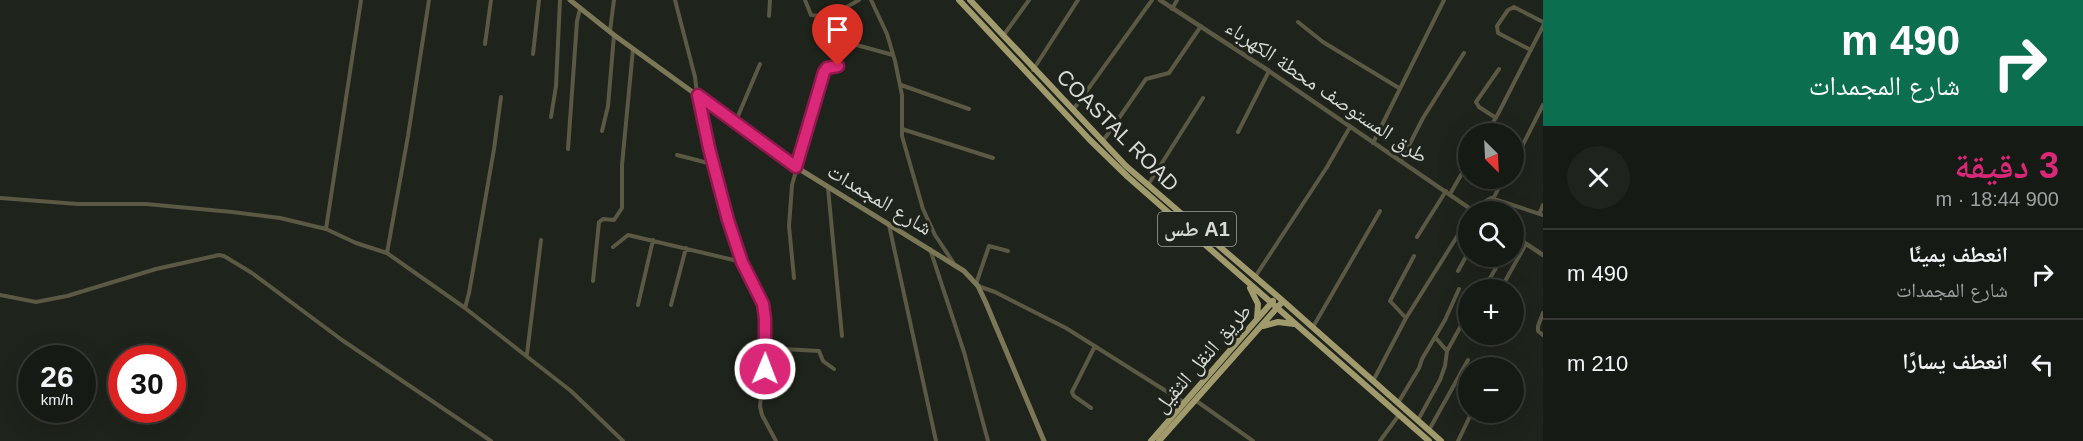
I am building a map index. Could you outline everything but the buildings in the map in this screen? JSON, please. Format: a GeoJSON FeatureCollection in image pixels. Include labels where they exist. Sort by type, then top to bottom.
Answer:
{"type":"FeatureCollection","features":[{"type":"Feature","properties":{"kind":"highway","name":"COASTAL ROAD"},"geometry":{"type":"LineString","coordinates":[[959,0],[1109,159],[1429,441]]}},
{"type":"Feature","properties":{"kind":"highway","name":"COASTAL ROAD"},"geometry":{"type":"LineString","coordinates":[[970,0],[1073,111],[1148,185],[1278,296],[1441,441]]}},
{"type":"Feature","properties":{"kind":"highway"},"geometry":{"type":"LineString","coordinates":[[1247,283],[1258,304],[1256,327],[1278,322],[1297,326]]}},
{"type":"Feature","properties":{"kind":"highway","name":"طريق النقل الثقيل"},"geometry":{"type":"LineString","coordinates":[[1159,441],[1275,305],[1278,296]]}},
{"type":"Feature","properties":{"kind":"highway","name":"طريق النقل الثقيل"},"geometry":{"type":"LineString","coordinates":[[1275,305],[1283,301]]}},
{"type":"Feature","properties":{"kind":"highway","name":"طريق النقل الثقيل"},"geometry":{"type":"LineString","coordinates":[[1150,441],[1256,327]]}},
{"type":"Feature","properties":{"kind":"main road","name":"شارع المجمدات"},"geometry":{"type":"LineString","coordinates":[[570,0],[796,167],[953,262],[964,271],[977,285],[1044,441]]}},
{"type":"Feature","properties":{"kind":"street"},"geometry":{"type":"LineString","coordinates":[[326,229],[361,0]]}},
{"type":"Feature","properties":{"kind":"street"},"geometry":{"type":"LineString","coordinates":[[387,253],[429,0]]}},
{"type":"Feature","properties":{"kind":"street"},"geometry":{"type":"LineString","coordinates":[[485,44],[491,0]]}},
{"type":"Feature","properties":{"kind":"street"},"geometry":{"type":"LineString","coordinates":[[532,54],[539,0]]}},
{"type":"Feature","properties":{"kind":"street"},"geometry":{"type":"LineString","coordinates":[[551,117],[556,86],[560,0]]}},
{"type":"Feature","properties":{"kind":"street"},"geometry":{"type":"LineString","coordinates":[[602,131],[608,106],[614,0]]}},
{"type":"Feature","properties":{"kind":"street"},"geometry":{"type":"LineString","coordinates":[[675,0],[712,164],[742,262],[763,304],[765,348],[760,406],[762,415],[776,441]]}},
{"type":"Feature","properties":{"kind":"street"},"geometry":{"type":"LineString","coordinates":[[768,16],[770,0]]}},
{"type":"Feature","properties":{"kind":"street"},"geometry":{"type":"LineString","coordinates":[[805,0],[811,15],[822,16],[838,12],[859,0]]}},
{"type":"Feature","properties":{"kind":"street"},"geometry":{"type":"LineString","coordinates":[[871,0],[887,34],[901,85],[903,142],[927,219],[953,262]]}},
{"type":"Feature","properties":{"kind":"street"},"geometry":{"type":"LineString","coordinates":[[1003,36],[1029,0]]}},
{"type":"Feature","properties":{"kind":"street"},"geometry":{"type":"LineString","coordinates":[[1030,76],[1078,0]]}},
{"type":"Feature","properties":{"kind":"street"},"geometry":{"type":"LineString","coordinates":[[1073,111],[1152,0]]}},
{"type":"Feature","properties":{"kind":"street","name":"طرق المستوصف محطة الكهرباء"},"geometry":{"type":"LineString","coordinates":[[1160,0],[1460,201]]}},
{"type":"Feature","properties":{"kind":"street"},"geometry":{"type":"LineString","coordinates":[[1172,9],[1177,0]]}},
{"type":"Feature","properties":{"kind":"street"},"geometry":{"type":"LineString","coordinates":[[1373,143],[1444,0]]}},
{"type":"Feature","properties":{"kind":"street"},"geometry":{"type":"LineString","coordinates":[[1493,123],[1531,50],[1543,24],[1514,7],[1508,10],[1497,26],[1498,33],[1531,50]]}},
{"type":"Feature","properties":{"kind":"street"},"geometry":{"type":"LineString","coordinates":[[568,149],[577,21],[580,9]]}},
{"type":"Feature","properties":{"kind":"street"},"geometry":{"type":"LineString","coordinates":[[1298,22],[1323,42],[1399,88]]}},
{"type":"Feature","properties":{"kind":"street"},"geometry":{"type":"LineString","coordinates":[[1103,142],[1146,79],[1169,74],[1201,26]]}},
{"type":"Feature","properties":{"kind":"street"},"geometry":{"type":"LineString","coordinates":[[842,41],[893,55]]}},
{"type":"Feature","properties":{"kind":"street"},"geometry":{"type":"LineString","coordinates":[[593,281],[599,222],[603,219],[614,220],[622,208],[622,165],[633,48]]}},
{"type":"Feature","properties":{"kind":"street"},"geometry":{"type":"LineString","coordinates":[[794,278],[789,226],[792,185],[824,72],[827,68],[840,65],[842,51]]}},
{"type":"Feature","properties":{"kind":"street"},"geometry":{"type":"LineString","coordinates":[[1401,161],[1423,118],[1464,53]]}},
{"type":"Feature","properties":{"kind":"street"},"geometry":{"type":"LineString","coordinates":[[735,123],[760,64]]}},
{"type":"Feature","properties":{"kind":"street"},"geometry":{"type":"LineString","coordinates":[[1496,118],[1479,107],[1476,102],[1499,69]]}},
{"type":"Feature","properties":{"kind":"street"},"geometry":{"type":"LineString","coordinates":[[1238,132],[1269,71]]}},
{"type":"Feature","properties":{"kind":"street"},"geometry":{"type":"LineString","coordinates":[[901,85],[969,109]]}},
{"type":"Feature","properties":{"kind":"street"},"geometry":{"type":"LineString","coordinates":[[465,308],[494,149],[501,97]]}},
{"type":"Feature","properties":{"kind":"street"},"geometry":{"type":"LineString","coordinates":[[1148,185],[1203,98]]}},
{"type":"Feature","properties":{"kind":"street"},"geometry":{"type":"LineString","coordinates":[[1524,142],[1543,105]]}},
{"type":"Feature","properties":{"kind":"street"},"geometry":{"type":"LineString","coordinates":[[1255,277],[1327,167],[1350,127]]}},
{"type":"Feature","properties":{"kind":"street"},"geometry":{"type":"LineString","coordinates":[[902,129],[993,158]]}},
{"type":"Feature","properties":{"kind":"street"},"geometry":{"type":"LineString","coordinates":[[677,155],[712,164]]}},
{"type":"Feature","properties":{"kind":"street"},"geometry":{"type":"LineString","coordinates":[[1417,237],[1458,178]]}},
{"type":"Feature","properties":{"kind":"street"},"geometry":{"type":"LineString","coordinates":[[828,188],[842,336]]}},
{"type":"Feature","properties":{"kind":"street"},"geometry":{"type":"LineString","coordinates":[[1493,199],[1498,189]]}},
{"type":"Feature","properties":{"kind":"street"},"geometry":{"type":"LineString","coordinates":[[0,198],[67,203],[146,204],[232,212],[280,218],[326,229],[356,243],[387,253],[465,308],[571,391],[623,441]]}},
{"type":"Feature","properties":{"kind":"street"},"geometry":{"type":"LineString","coordinates":[[1486,201],[1493,199],[1541,215],[1543,206]]}},
{"type":"Feature","properties":{"kind":"street"},"geometry":{"type":"LineString","coordinates":[[1312,327],[1380,211]]}},
{"type":"Feature","properties":{"kind":"street"},"geometry":{"type":"LineString","coordinates":[[889,224],[936,441]]}},
{"type":"Feature","properties":{"kind":"street"},"geometry":{"type":"LineString","coordinates":[[613,247],[628,235],[742,262]]}},
{"type":"Feature","properties":{"kind":"street"},"geometry":{"type":"LineString","coordinates":[[1373,381],[1406,318],[1458,235]]}},
{"type":"Feature","properties":{"kind":"street"},"geometry":{"type":"LineString","coordinates":[[527,355],[541,240]]}},
{"type":"Feature","properties":{"kind":"street"},"geometry":{"type":"LineString","coordinates":[[638,305],[653,240]]}},
{"type":"Feature","properties":{"kind":"street"},"geometry":{"type":"LineString","coordinates":[[1506,279],[1526,244],[1543,255]]}},
{"type":"Feature","properties":{"kind":"street"},"geometry":{"type":"LineString","coordinates":[[1008,251],[988,247],[977,285],[1054,322],[1185,403]]}},
{"type":"Feature","properties":{"kind":"street"},"geometry":{"type":"LineString","coordinates":[[671,305],[686,248]]}},
{"type":"Feature","properties":{"kind":"street"},"geometry":{"type":"LineString","coordinates":[[929,249],[964,352],[988,441]]}},
{"type":"Feature","properties":{"kind":"street"},"geometry":{"type":"LineString","coordinates":[[0,295],[36,302],[67,296],[184,262],[224,255],[342,340],[490,441]]}},
{"type":"Feature","properties":{"kind":"street"},"geometry":{"type":"LineString","coordinates":[[1406,318],[1390,301],[1414,256]]}},
{"type":"Feature","properties":{"kind":"street"},"geometry":{"type":"LineString","coordinates":[[1458,271],[1460,267]]}},
{"type":"Feature","properties":{"kind":"street"},"geometry":{"type":"LineString","coordinates":[[1398,403],[1411,384],[1458,291]]}},
{"type":"Feature","properties":{"kind":"street"},"geometry":{"type":"LineString","coordinates":[[1543,313],[1538,326],[1538,331],[1543,335]]}},
{"type":"Feature","properties":{"kind":"street"},"geometry":{"type":"LineString","coordinates":[[1418,420],[1440,380],[1447,351],[1458,331]]}},
{"type":"Feature","properties":{"kind":"street"},"geometry":{"type":"LineString","coordinates":[[1435,337],[1447,351]]}},
{"type":"Feature","properties":{"kind":"street"},"geometry":{"type":"LineString","coordinates":[[1090,408],[1072,392],[1095,346]]}},
{"type":"Feature","properties":{"kind":"street"},"geometry":{"type":"LineString","coordinates":[[765,348],[819,351],[823,361],[834,369]]}},
{"type":"Feature","properties":{"kind":"street"},"geometry":{"type":"LineString","coordinates":[[1429,431],[1458,378]]}},
{"type":"Feature","properties":{"kind":"street"},"geometry":{"type":"LineString","coordinates":[[1195,400],[1251,440]]}},
{"type":"Feature","properties":{"kind":"street"},"geometry":{"type":"LineString","coordinates":[[1380,441],[1399,414]]}},
{"type":"Feature","properties":{"kind":"street"},"geometry":{"type":"LineString","coordinates":[[1458,441],[1467,423]]}},
{"type":"Feature","properties":{"kind":"route"},"geometry":{"type":"LineString","coordinates":[[765,369],[763,304],[742,262],[728,220],[699,110],[698,95],[796,167],[824,72],[827,68],[838,66]]}}]}
